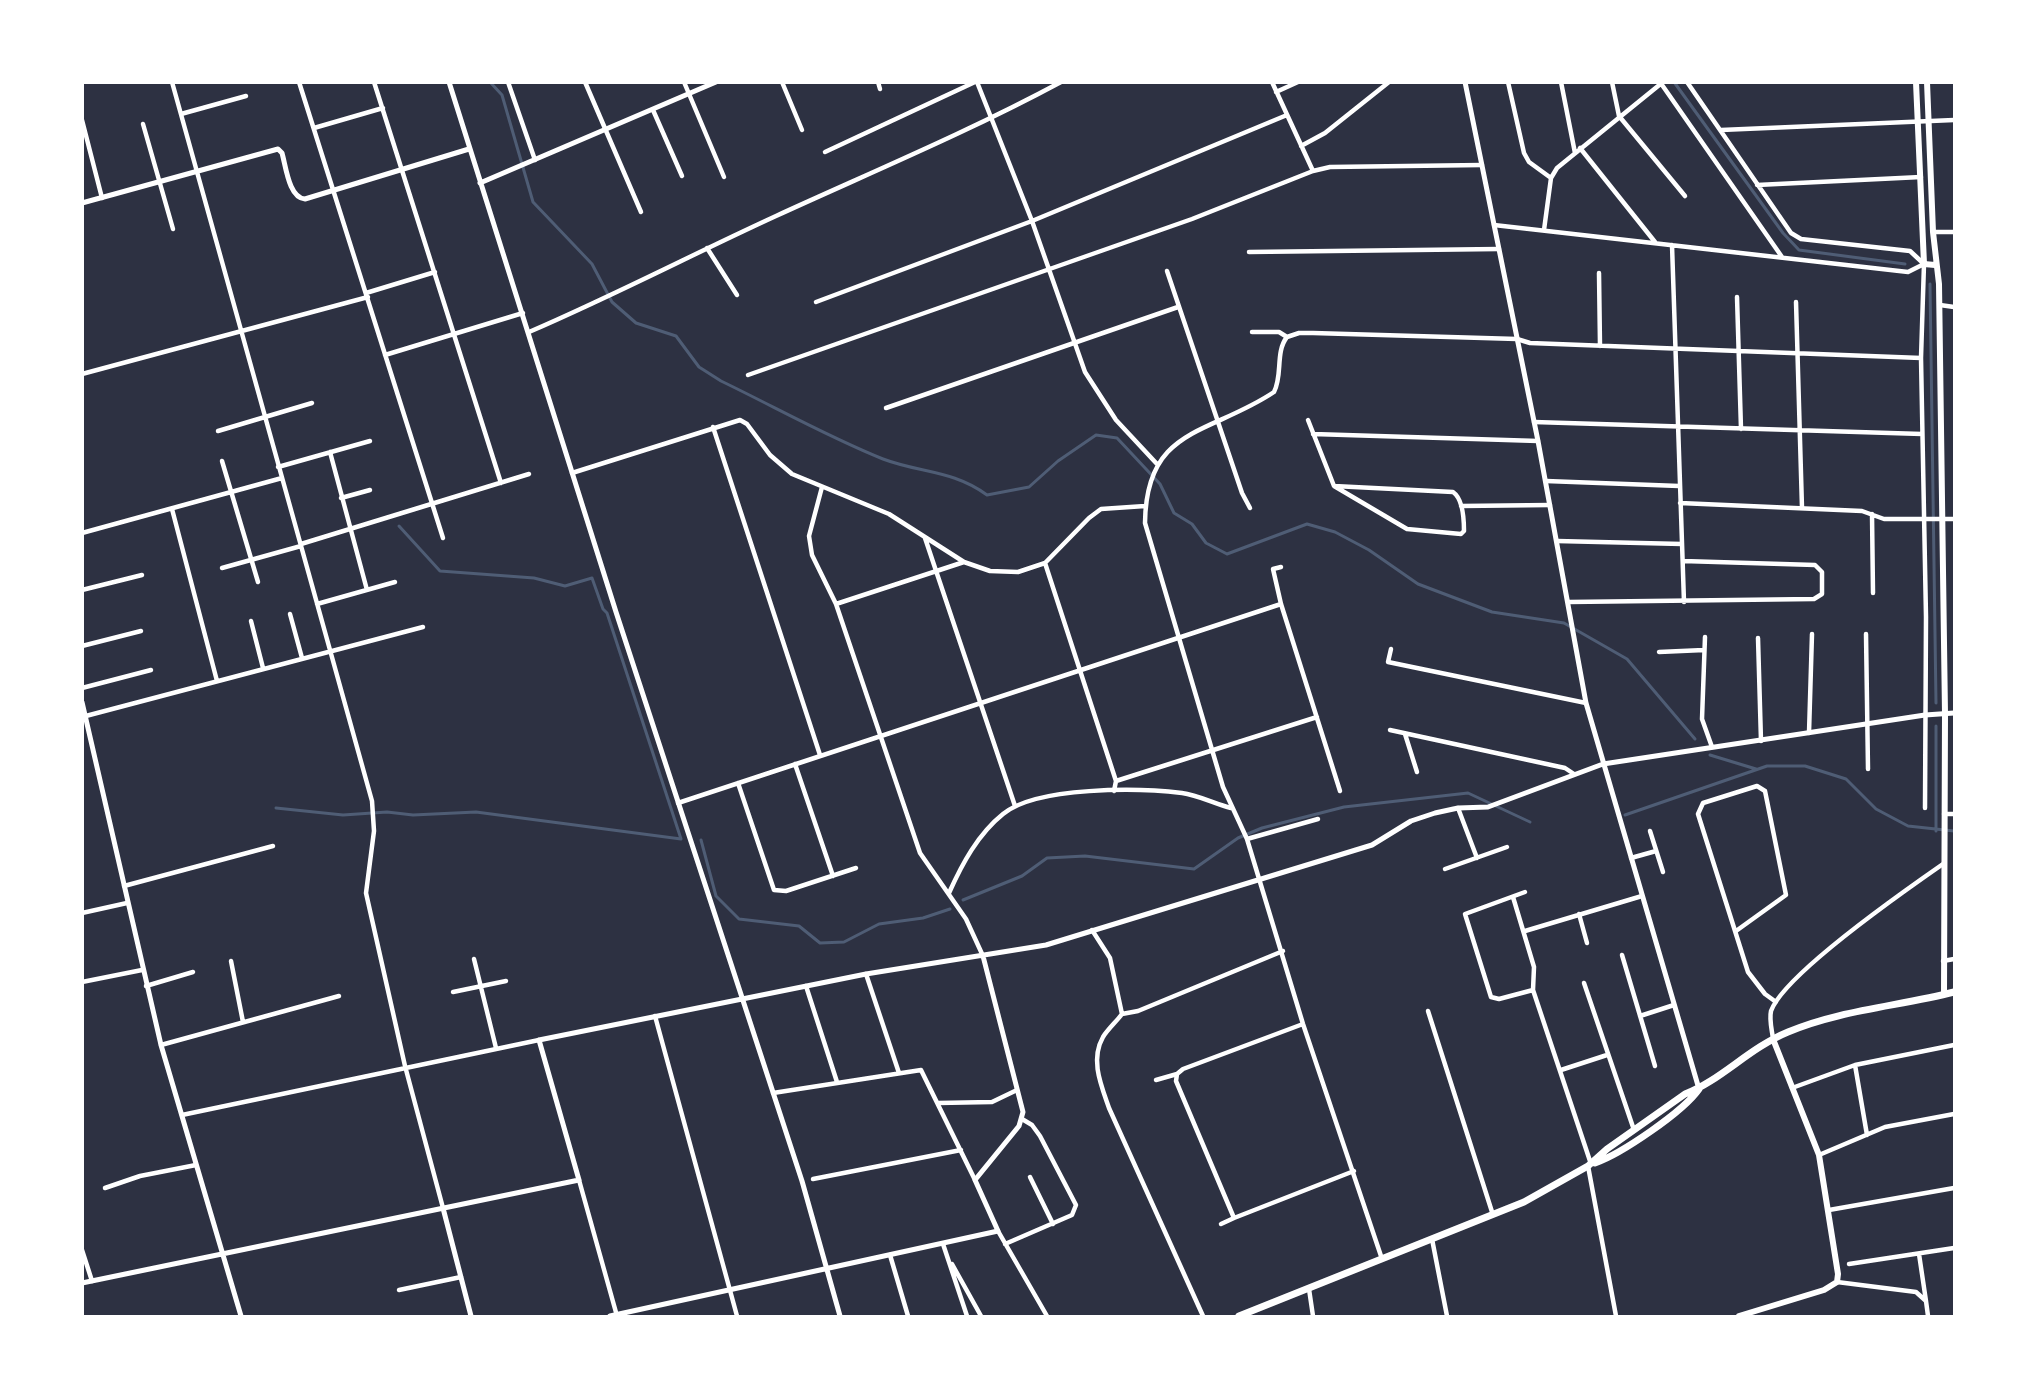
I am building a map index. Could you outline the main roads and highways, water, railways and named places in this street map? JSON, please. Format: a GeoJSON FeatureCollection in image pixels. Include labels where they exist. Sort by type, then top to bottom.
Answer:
{"type":"FeatureCollection","features":[{"type":"Feature","properties":{"kind":"main road"},"geometry":{"type":"LineString","coordinates":[[1916,82],[1924,264],[1935,265]]}},
{"type":"Feature","properties":{"kind":"main road"},"geometry":{"type":"LineString","coordinates":[[1927,82],[1933,232],[1940,305],[1945,714],[1942,864],[1944,994]]}},
{"type":"Feature","properties":{"kind":"main road"},"geometry":{"type":"LineString","coordinates":[[1590,1165],[1685,1094],[1699,1089],[1743,1056],[1773,1039],[1815,1022],[1954,992]]}},
{"type":"Feature","properties":{"kind":"main road"},"geometry":{"type":"LineString","coordinates":[[1739,1317],[1824,1290],[1837,1282],[1838,1274],[1819,1155],[1773,1039]]}},
{"type":"Feature","properties":{"kind":"main road"},"geometry":{"type":"LineString","coordinates":[[1239,1317],[1524,1202],[1623,1149],[1692,1099],[1699,1089]]}},
{"type":"Feature","properties":{"kind":"waterway"},"geometry":{"type":"LineString","coordinates":[[490,82],[502,95],[533,202],[592,264],[612,302],[636,323],[676,336],[699,367],[721,381],[862,450],[897,464],[949,476],[987,495],[1029,487],[1058,461],[1096,435],[1117,438],[1160,484],[1174,513],[1192,524],[1206,543],[1227,554],[1307,524],[1335,532],[1369,550],[1418,584],[1492,612],[1564,623],[1627,659],[1695,739]]}},
{"type":"Feature","properties":{"kind":"waterway"},"geometry":{"type":"LineString","coordinates":[[1674,82],[1783,233],[1799,250],[1905,264]]}},
{"type":"Feature","properties":{"kind":"waterway"},"geometry":{"type":"LineString","coordinates":[[1930,284],[1936,703]]}},
{"type":"Feature","properties":{"kind":"waterway"},"geometry":{"type":"LineString","coordinates":[[276,808],[343,815],[387,812],[413,815],[476,812],[681,839],[607,613],[603,609],[592,578],[565,586],[534,578],[440,571],[399,526]]}},
{"type":"Feature","properties":{"kind":"waterway"},"geometry":{"type":"LineString","coordinates":[[1936,726],[1936,831]]}},
{"type":"Feature","properties":{"kind":"waterway"},"geometry":{"type":"LineString","coordinates":[[1710,755],[1756,769]]}},
{"type":"Feature","properties":{"kind":"waterway"},"geometry":{"type":"LineString","coordinates":[[1625,815],[1767,766],[1805,766],[1846,779],[1876,809],[1908,826],[1954,831]]}},
{"type":"Feature","properties":{"kind":"waterway"},"geometry":{"type":"LineString","coordinates":[[963,900],[1022,876],[1047,858],[1085,856],[1194,869],[1238,838],[1262,828],[1344,807],[1468,793],[1530,822]]}},
{"type":"Feature","properties":{"kind":"waterway"},"geometry":{"type":"LineString","coordinates":[[701,840],[716,896],[739,919],[799,926],[820,943],[844,942],[879,924],[923,918],[950,909]]}}]}
